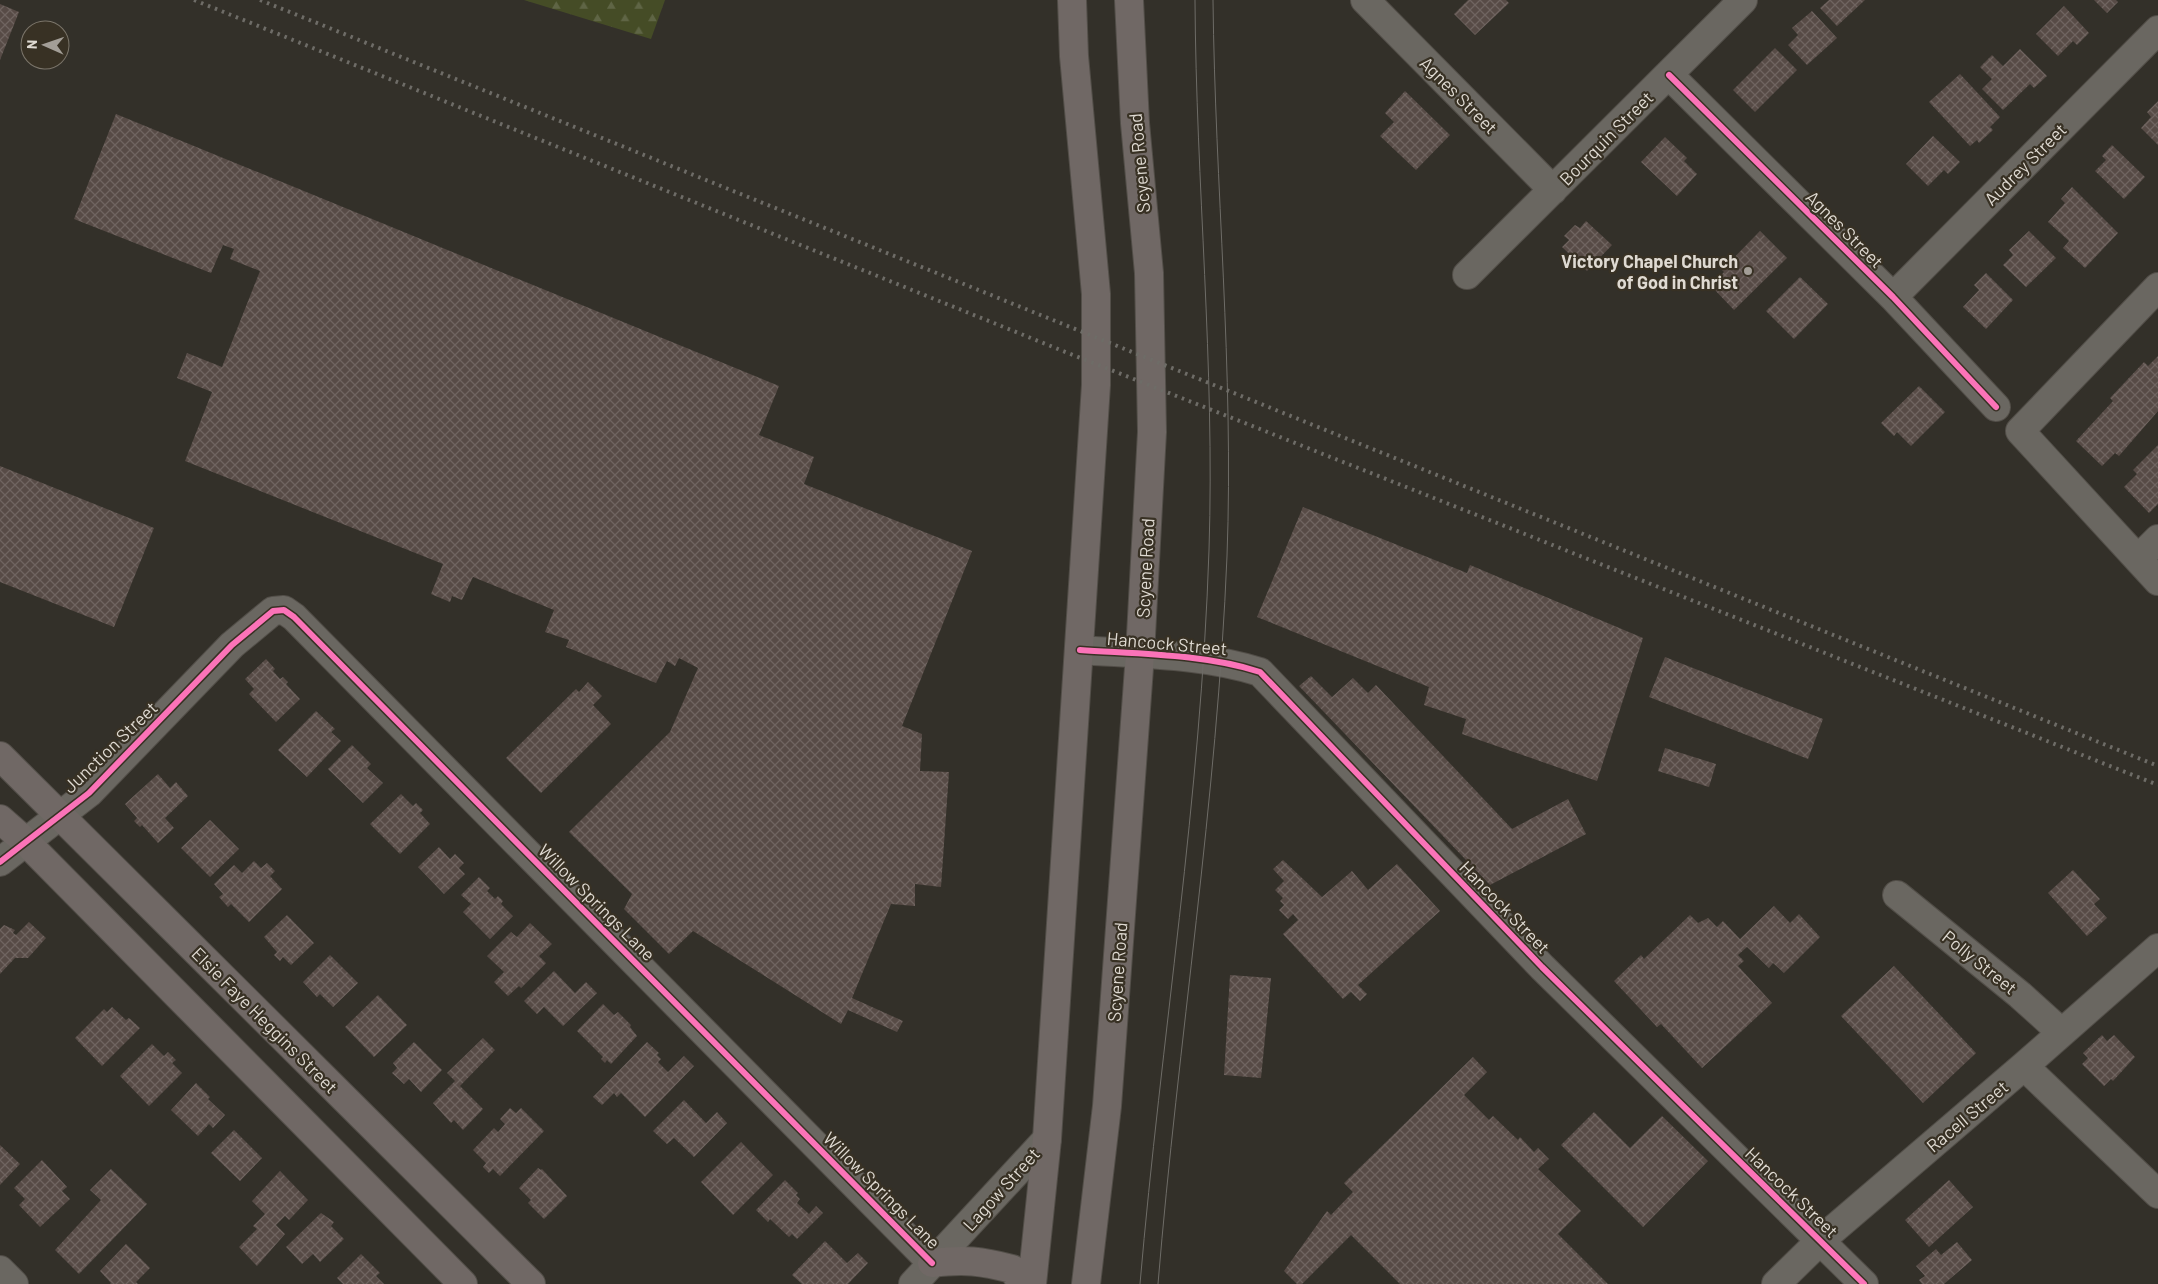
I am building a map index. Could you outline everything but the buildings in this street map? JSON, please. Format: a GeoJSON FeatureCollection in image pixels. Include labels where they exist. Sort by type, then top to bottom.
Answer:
{"type":"FeatureCollection","features":[{"type":"Feature","properties":{"kind":"main road"},"geometry":{"type":"LineString","coordinates":[[1032,1284],[1047,1138],[1096,386],[1096,302],[1074,56],[1072,0]]}},
{"type":"Feature","properties":{"kind":"main road","name":"Scyene Road"},"geometry":{"type":"LineString","coordinates":[[1086,1284],[1107,1106],[1140,654],[1152,432],[1149,273],[1135,123],[1129,0]]}},
{"type":"Feature","properties":{"kind":"main road","name":"Elsie Faye Heggins Street"},"geometry":{"type":"LineString","coordinates":[[0,756],[530,1284]]}},
{"type":"Feature","properties":{"kind":"main road"},"geometry":{"type":"LineString","coordinates":[[0,819],[463,1284]]}},
{"type":"Feature","properties":{"kind":"main road"},"geometry":{"type":"LineString","coordinates":[[932,1263],[958,1260],[980,1261],[1012,1269],[1023,1284]]}},
{"type":"Feature","properties":{"kind":"street","name":"Agnes Street"},"geometry":{"type":"LineString","coordinates":[[1365,0],[1553,190]]}},
{"type":"Feature","properties":{"kind":"street","name":"Bourquin Street"},"geometry":{"type":"LineString","coordinates":[[1467,275],[1743,0]]}},
{"type":"Feature","properties":{"kind":"street","name":"Audrey Street"},"geometry":{"type":"LineString","coordinates":[[1893,298],[2158,30]]}},
{"type":"Feature","properties":{"kind":"street","name":"Agnes Street"},"geometry":{"type":"LineString","coordinates":[[1669,75],[1893,298],[1996,407]]}},
{"type":"Feature","properties":{"kind":"street"},"geometry":{"type":"LineString","coordinates":[[2158,287],[2020,431],[2158,581]]}},
{"type":"Feature","properties":{"kind":"street"},"geometry":{"type":"LineString","coordinates":[[2138,559],[2158,539]]}},
{"type":"Feature","properties":{"kind":"street","name":"Willow Springs Lane"},"geometry":{"type":"LineString","coordinates":[[232,645],[273,612],[284,610],[294,617],[932,1263]]}},
{"type":"Feature","properties":{"kind":"street","name":"Junction Street"},"geometry":{"type":"LineString","coordinates":[[0,862],[89,793],[232,645]]}},
{"type":"Feature","properties":{"kind":"street","name":"Hancock Street"},"geometry":{"type":"LineString","coordinates":[[1080,650],[1234,664],[1260,672],[1542,967],[1864,1284]]}},
{"type":"Feature","properties":{"kind":"street","name":"Polly Street"},"geometry":{"type":"LineString","coordinates":[[1897,895],[2020,995],[2061,1032]]}},
{"type":"Feature","properties":{"kind":"street","name":"Racell Street"},"geometry":{"type":"LineString","coordinates":[[1776,1284],[1820,1240],[2024,1066],[2158,948]]}},
{"type":"Feature","properties":{"kind":"street"},"geometry":{"type":"LineString","coordinates":[[2024,1066],[2158,1194]]}},
{"type":"Feature","properties":{"kind":"street","name":"Lagow Street"},"geometry":{"type":"LineString","coordinates":[[914,1284],[1047,1138]]}},
{"type":"Feature","properties":{"kind":"street"},"geometry":{"type":"LineString","coordinates":[[0,1270],[14,1284]]}},
{"type":"Feature","properties":{"kind":"green space"},"geometry":{"type":"Polygon","coordinates":[[[524,0],[665,0],[651,39],[524,0]]]}},
{"type":"Feature","properties":{"kind":"tram line"},"geometry":{"type":"LineString","coordinates":[[1140,1284],[1198,734],[1209,550],[1209,412],[1198,137],[1195,0]]}},
{"type":"Feature","properties":{"kind":"tram line"},"geometry":{"type":"LineString","coordinates":[[1158,1284],[1166,1193],[1215,739],[1227,556],[1228,417],[1213,0]]}},
{"type":"Feature","properties":{"kind":"railway"},"geometry":{"type":"LineString","coordinates":[[194,0],[1063,351],[2158,785]]}},
{"type":"Feature","properties":{"kind":"railway"},"geometry":{"type":"LineString","coordinates":[[260,0],[2158,766]]}},
{"type":"Feature","properties":{"kind":"cycle path"},"geometry":{"type":"LineString","coordinates":[[1669,75],[1893,297],[1996,407]]}},
{"type":"Feature","properties":{"kind":"cycle path"},"geometry":{"type":"LineString","coordinates":[[0,862],[89,793],[232,645],[273,611],[284,610],[294,617],[932,1263]]}},
{"type":"Feature","properties":{"kind":"cycle path"},"geometry":{"type":"LineString","coordinates":[[1080,650],[1194,658],[1239,666],[1260,672],[1542,967],[1864,1284]]}},
{"type":"Feature","properties":{"kind":"place","name":"Victory Chapel Church of God in Christ"},"geometry":{"type":"Point","coordinates":[1748,271]}}]}
